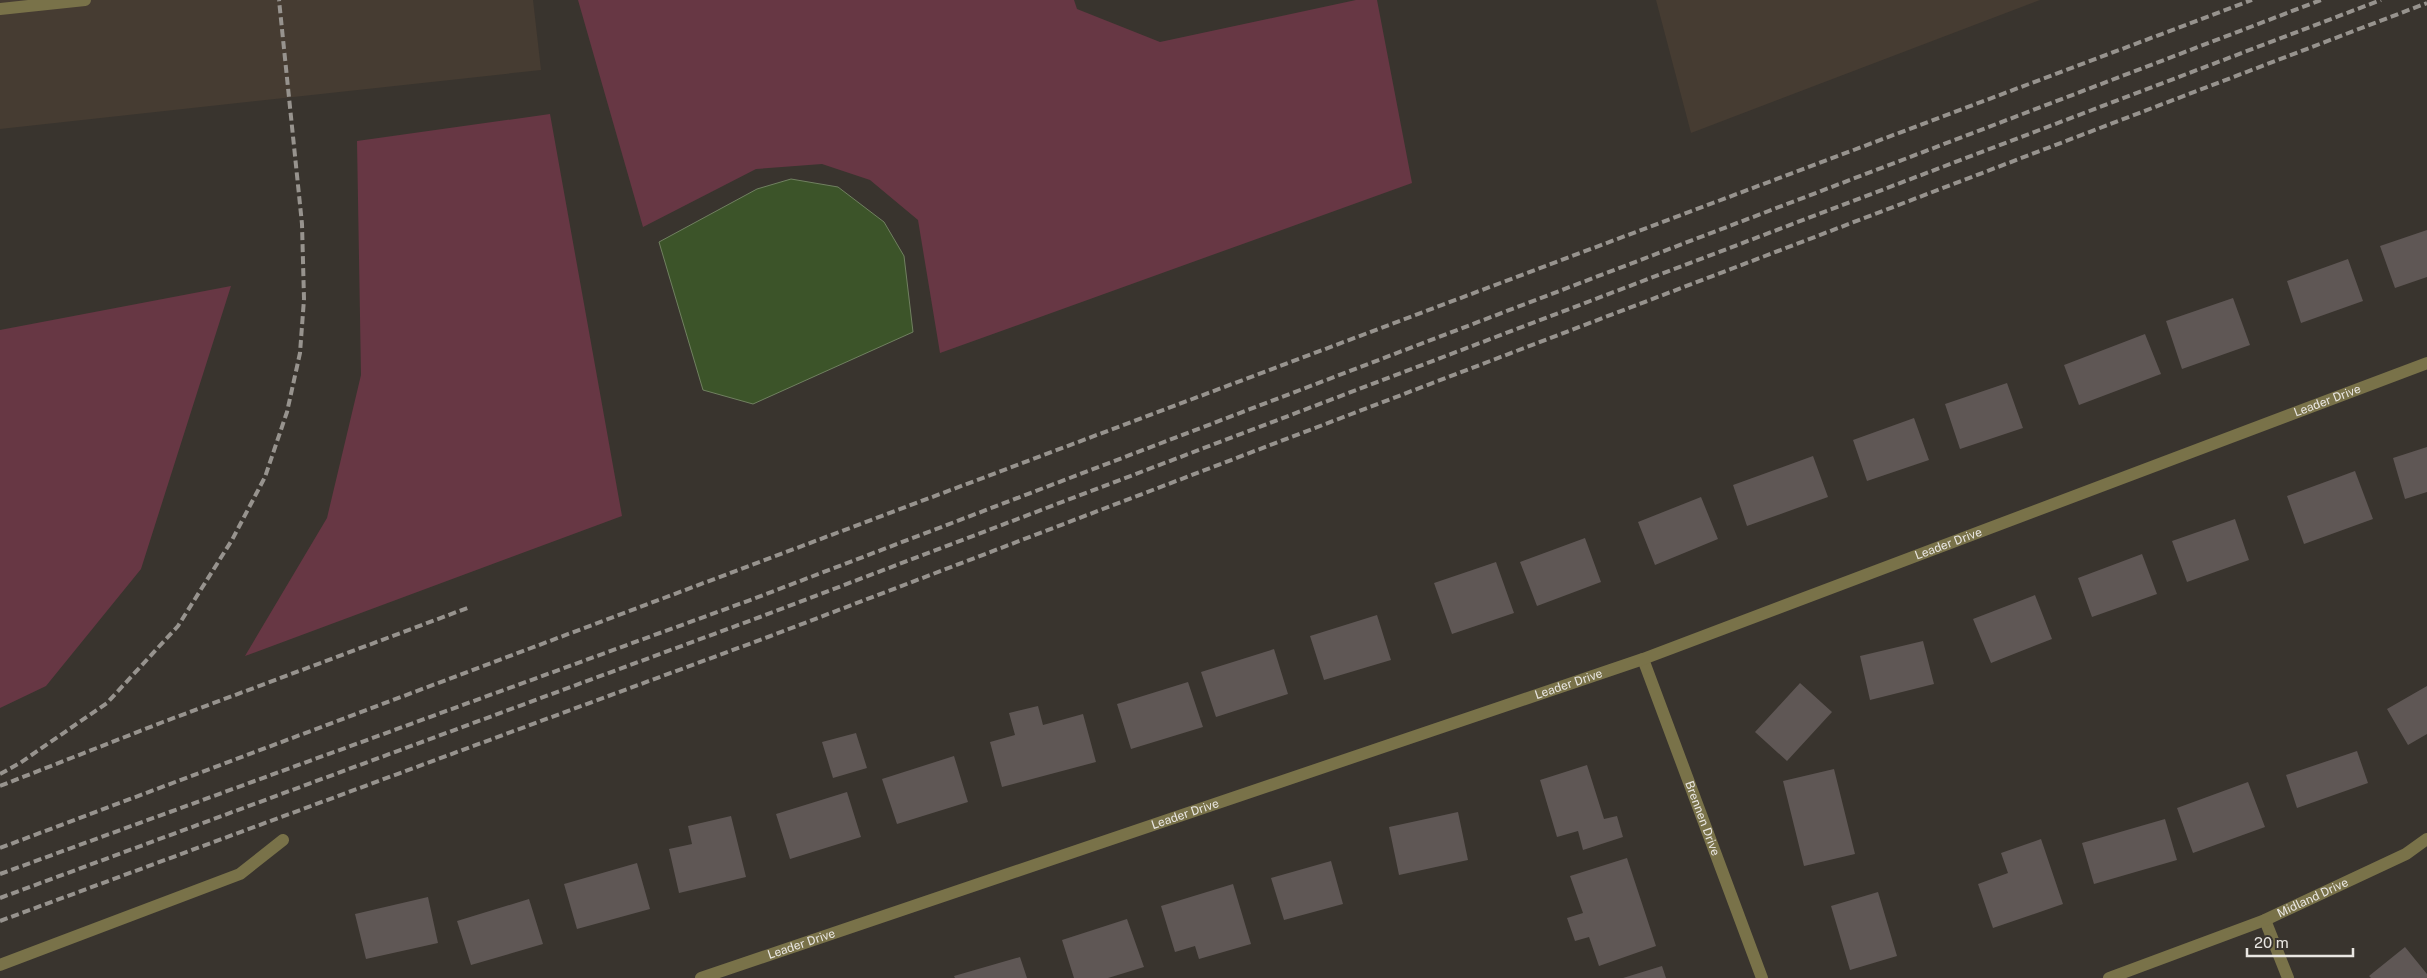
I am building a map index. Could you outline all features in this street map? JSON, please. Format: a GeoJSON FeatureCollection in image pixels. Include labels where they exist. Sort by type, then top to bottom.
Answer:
{"type":"FeatureCollection","features":[{"type":"Feature","properties":{"kind":"street"},"geometry":{"type":"LineString","coordinates":[[0,9],[85,0]]}},
{"type":"Feature","properties":{"kind":"street","name":"Leader Drive"},"geometry":{"type":"LineString","coordinates":[[701,978],[1643,659],[2427,363]]}},
{"type":"Feature","properties":{"kind":"street","name":"Brennen Drive"},"geometry":{"type":"LineString","coordinates":[[1643,659],[1762,978]]}},
{"type":"Feature","properties":{"kind":"street","name":"Midland Drive"},"geometry":{"type":"LineString","coordinates":[[2109,978],[2265,920],[2406,854],[2427,839]]}},
{"type":"Feature","properties":{"kind":"street"},"geometry":{"type":"LineString","coordinates":[[0,965],[240,874],[283,840]]}},
{"type":"Feature","properties":{"kind":"street"},"geometry":{"type":"LineString","coordinates":[[2265,920],[2288,978]]}},
{"type":"Feature","properties":{"kind":"shaded area"},"geometry":{"type":"Polygon","coordinates":[[[0,0],[533,0],[541,70],[0,129],[0,0]]]}},
{"type":"Feature","properties":{"kind":"shaded area"},"geometry":{"type":"Polygon","coordinates":[[[578,0],[1074,0],[1077,9],[1160,42],[1356,0],[1377,0],[1412,183],[940,353],[918,220],[870,180],[822,164],[756,169],[643,227],[578,0]]]}},
{"type":"Feature","properties":{"kind":"shaded area"},"geometry":{"type":"Polygon","coordinates":[[[1656,0],[2040,0],[1691,133],[1656,0]]]}},
{"type":"Feature","properties":{"kind":"shaded area"},"geometry":{"type":"Polygon","coordinates":[[[550,114],[622,516],[245,656],[327,518],[361,375],[357,141],[550,114]]]}},
{"type":"Feature","properties":{"kind":"shaded area"},"geometry":{"type":"Polygon","coordinates":[[[791,179],[838,187],[884,222],[904,256],[913,332],[753,404],[703,390],[659,242],[757,189],[791,179]]]}},
{"type":"Feature","properties":{"kind":"shaded area"},"geometry":{"type":"Polygon","coordinates":[[[231,286],[141,569],[46,686],[0,708],[0,330],[231,286]]]}},
{"type":"Feature","properties":{"kind":"building"},"geometry":{"type":"Polygon","coordinates":[[[2427,230],[2427,277],[2395,288],[2380,246],[2427,230]]]}},
{"type":"Feature","properties":{"kind":"building"},"geometry":{"type":"Polygon","coordinates":[[[2348,259],[2363,301],[2301,323],[2287,281],[2348,259]]]}},
{"type":"Feature","properties":{"kind":"building"},"geometry":{"type":"Polygon","coordinates":[[[2233,298],[2250,345],[2182,369],[2166,321],[2233,298]]]}},
{"type":"Feature","properties":{"kind":"building"},"geometry":{"type":"Polygon","coordinates":[[[2145,334],[2161,374],[2079,405],[2064,365],[2145,334]]]}},
{"type":"Feature","properties":{"kind":"building"},"geometry":{"type":"Polygon","coordinates":[[[2007,383],[2023,428],[1960,449],[1945,404],[2007,383]]]}},
{"type":"Feature","properties":{"kind":"building"},"geometry":{"type":"Polygon","coordinates":[[[1914,418],[1929,460],[1867,481],[1853,440],[1914,418]]]}},
{"type":"Feature","properties":{"kind":"building"},"geometry":{"type":"Polygon","coordinates":[[[2427,447],[2427,492],[2405,499],[2393,458],[2427,447]]]}},
{"type":"Feature","properties":{"kind":"building"},"geometry":{"type":"Polygon","coordinates":[[[1813,456],[1828,497],[1747,526],[1733,485],[1813,456]]]}},
{"type":"Feature","properties":{"kind":"building"},"geometry":{"type":"Polygon","coordinates":[[[2355,471],[2373,519],[2304,544],[2287,496],[2355,471]]]}},
{"type":"Feature","properties":{"kind":"building"},"geometry":{"type":"Polygon","coordinates":[[[1701,497],[1718,539],[1655,565],[1638,522],[1701,497]]]}},
{"type":"Feature","properties":{"kind":"building"},"geometry":{"type":"Polygon","coordinates":[[[2235,519],[2249,560],[2187,582],[2172,541],[2235,519]]]}},
{"type":"Feature","properties":{"kind":"building"},"geometry":{"type":"Polygon","coordinates":[[[1585,538],[1601,582],[1537,606],[1520,562],[1585,538]]]}},
{"type":"Feature","properties":{"kind":"building"},"geometry":{"type":"Polygon","coordinates":[[[2142,554],[2157,594],[2092,617],[2078,578],[2142,554]]]}},
{"type":"Feature","properties":{"kind":"building"},"geometry":{"type":"Polygon","coordinates":[[[1496,562],[1514,613],[1452,634],[1434,583],[1496,562]]]}},
{"type":"Feature","properties":{"kind":"building"},"geometry":{"type":"Polygon","coordinates":[[[2035,595],[2052,639],[1991,663],[1973,619],[2035,595]]]}},
{"type":"Feature","properties":{"kind":"building"},"geometry":{"type":"Polygon","coordinates":[[[1377,615],[1391,660],[1324,680],[1310,636],[1377,615]]]}},
{"type":"Feature","properties":{"kind":"building"},"geometry":{"type":"Polygon","coordinates":[[[1923,641],[1934,684],[1870,700],[1860,656],[1923,641]]]}},
{"type":"Feature","properties":{"kind":"building"},"geometry":{"type":"Polygon","coordinates":[[[1274,649],[1288,694],[1216,717],[1201,672],[1274,649]]]}},
{"type":"Feature","properties":{"kind":"building"},"geometry":{"type":"Polygon","coordinates":[[[1188,682],[1203,727],[1131,749],[1117,704],[1188,682]]]}},
{"type":"Feature","properties":{"kind":"building"},"geometry":{"type":"Polygon","coordinates":[[[1800,683],[1832,712],[1787,761],[1755,732],[1800,683]]]}},
{"type":"Feature","properties":{"kind":"building"},"geometry":{"type":"Polygon","coordinates":[[[2427,686],[2427,734],[2408,745],[2387,709],[2427,686]]]}},
{"type":"Feature","properties":{"kind":"building"},"geometry":{"type":"Polygon","coordinates":[[[1038,706],[1043,725],[1083,714],[1096,762],[1002,787],[990,742],[1015,735],[1009,713],[1038,706]]]}},
{"type":"Feature","properties":{"kind":"building"},"geometry":{"type":"Polygon","coordinates":[[[856,733],[867,768],[833,778],[822,742],[856,733]]]}},
{"type":"Feature","properties":{"kind":"building"},"geometry":{"type":"Polygon","coordinates":[[[2357,751],[2368,783],[2297,808],[2286,775],[2357,751]]]}},
{"type":"Feature","properties":{"kind":"building"},"geometry":{"type":"Polygon","coordinates":[[[954,756],[968,802],[897,824],[882,779],[954,756]]]}},
{"type":"Feature","properties":{"kind":"building"},"geometry":{"type":"Polygon","coordinates":[[[1587,765],[1604,819],[1617,816],[1623,837],[1583,850],[1578,831],[1557,837],[1540,780],[1587,765]]]}},
{"type":"Feature","properties":{"kind":"building"},"geometry":{"type":"Polygon","coordinates":[[[1834,769],[1855,854],[1804,866],[1783,781],[1834,769]]]}},
{"type":"Feature","properties":{"kind":"building"},"geometry":{"type":"Polygon","coordinates":[[[2248,782],[2265,827],[2193,853],[2177,808],[2248,782]]]}},
{"type":"Feature","properties":{"kind":"building"},"geometry":{"type":"Polygon","coordinates":[[[847,792],[861,837],[790,859],[776,814],[847,792]]]}},
{"type":"Feature","properties":{"kind":"building"},"geometry":{"type":"Polygon","coordinates":[[[1458,812],[1468,860],[1399,875],[1389,827],[1458,812]]]}},
{"type":"Feature","properties":{"kind":"building"},"geometry":{"type":"Polygon","coordinates":[[[731,816],[746,877],[679,893],[669,849],[692,844],[688,826],[731,816]]]}},
{"type":"Feature","properties":{"kind":"building"},"geometry":{"type":"Polygon","coordinates":[[[2165,819],[2177,860],[2094,884],[2082,843],[2165,819]]]}},
{"type":"Feature","properties":{"kind":"building"},"geometry":{"type":"Polygon","coordinates":[[[2041,839],[2063,904],[1993,928],[1978,884],[2008,873],[2001,853],[2041,839]]]}},
{"type":"Feature","properties":{"kind":"building"},"geometry":{"type":"Polygon","coordinates":[[[1627,858],[1656,946],[1599,966],[1589,937],[1575,941],[1567,918],[1583,913],[1570,876],[1627,858]]]}},
{"type":"Feature","properties":{"kind":"building"},"geometry":{"type":"Polygon","coordinates":[[[1331,861],[1343,904],[1284,920],[1271,878],[1331,861]]]}},
{"type":"Feature","properties":{"kind":"building"},"geometry":{"type":"Polygon","coordinates":[[[637,863],[650,909],[577,929],[564,884],[637,863]]]}},
{"type":"Feature","properties":{"kind":"building"},"geometry":{"type":"Polygon","coordinates":[[[1233,884],[1251,944],[1199,959],[1195,946],[1175,952],[1161,906],[1233,884]]]}},
{"type":"Feature","properties":{"kind":"building"},"geometry":{"type":"Polygon","coordinates":[[[1878,892],[1897,956],[1850,970],[1831,906],[1878,892]]]}},
{"type":"Feature","properties":{"kind":"building"},"geometry":{"type":"Polygon","coordinates":[[[428,897],[438,943],[366,959],[355,914],[428,897]]]}},
{"type":"Feature","properties":{"kind":"building"},"geometry":{"type":"Polygon","coordinates":[[[529,899],[543,944],[471,965],[457,921],[529,899]]]}},
{"type":"Feature","properties":{"kind":"building"},"geometry":{"type":"Polygon","coordinates":[[[1127,919],[1144,967],[1108,978],[1074,978],[1062,940],[1127,919]]]}},
{"type":"Feature","properties":{"kind":"building"},"geometry":{"type":"Polygon","coordinates":[[[2405,947],[2427,974],[2427,978],[2371,978],[2369,976],[2405,947]]]}},
{"type":"Feature","properties":{"kind":"building"},"geometry":{"type":"Polygon","coordinates":[[[1020,957],[1027,978],[955,978],[954,976],[1020,957]]]}},
{"type":"Feature","properties":{"kind":"building"},"geometry":{"type":"Polygon","coordinates":[[[1662,966],[1666,978],[1623,978],[1662,966]]]}},
{"type":"Feature","properties":{"kind":"railway"},"geometry":{"type":"LineString","coordinates":[[0,774],[20,763],[107,703],[178,626],[232,540],[265,477],[287,412],[300,353],[304,299],[302,224],[279,0]]}},
{"type":"Feature","properties":{"kind":"railway"},"geometry":{"type":"LineString","coordinates":[[0,848],[2252,0]]}},
{"type":"Feature","properties":{"kind":"railway"},"geometry":{"type":"LineString","coordinates":[[0,874],[753,599],[2321,0]]}},
{"type":"Feature","properties":{"kind":"railway"},"geometry":{"type":"LineString","coordinates":[[0,898],[760,617],[2381,0]]}},
{"type":"Feature","properties":{"kind":"railway"},"geometry":{"type":"LineString","coordinates":[[0,921],[768,637],[2427,3]]}},
{"type":"Feature","properties":{"kind":"railway"},"geometry":{"type":"LineString","coordinates":[[0,786],[163,722],[470,607]]}}]}
